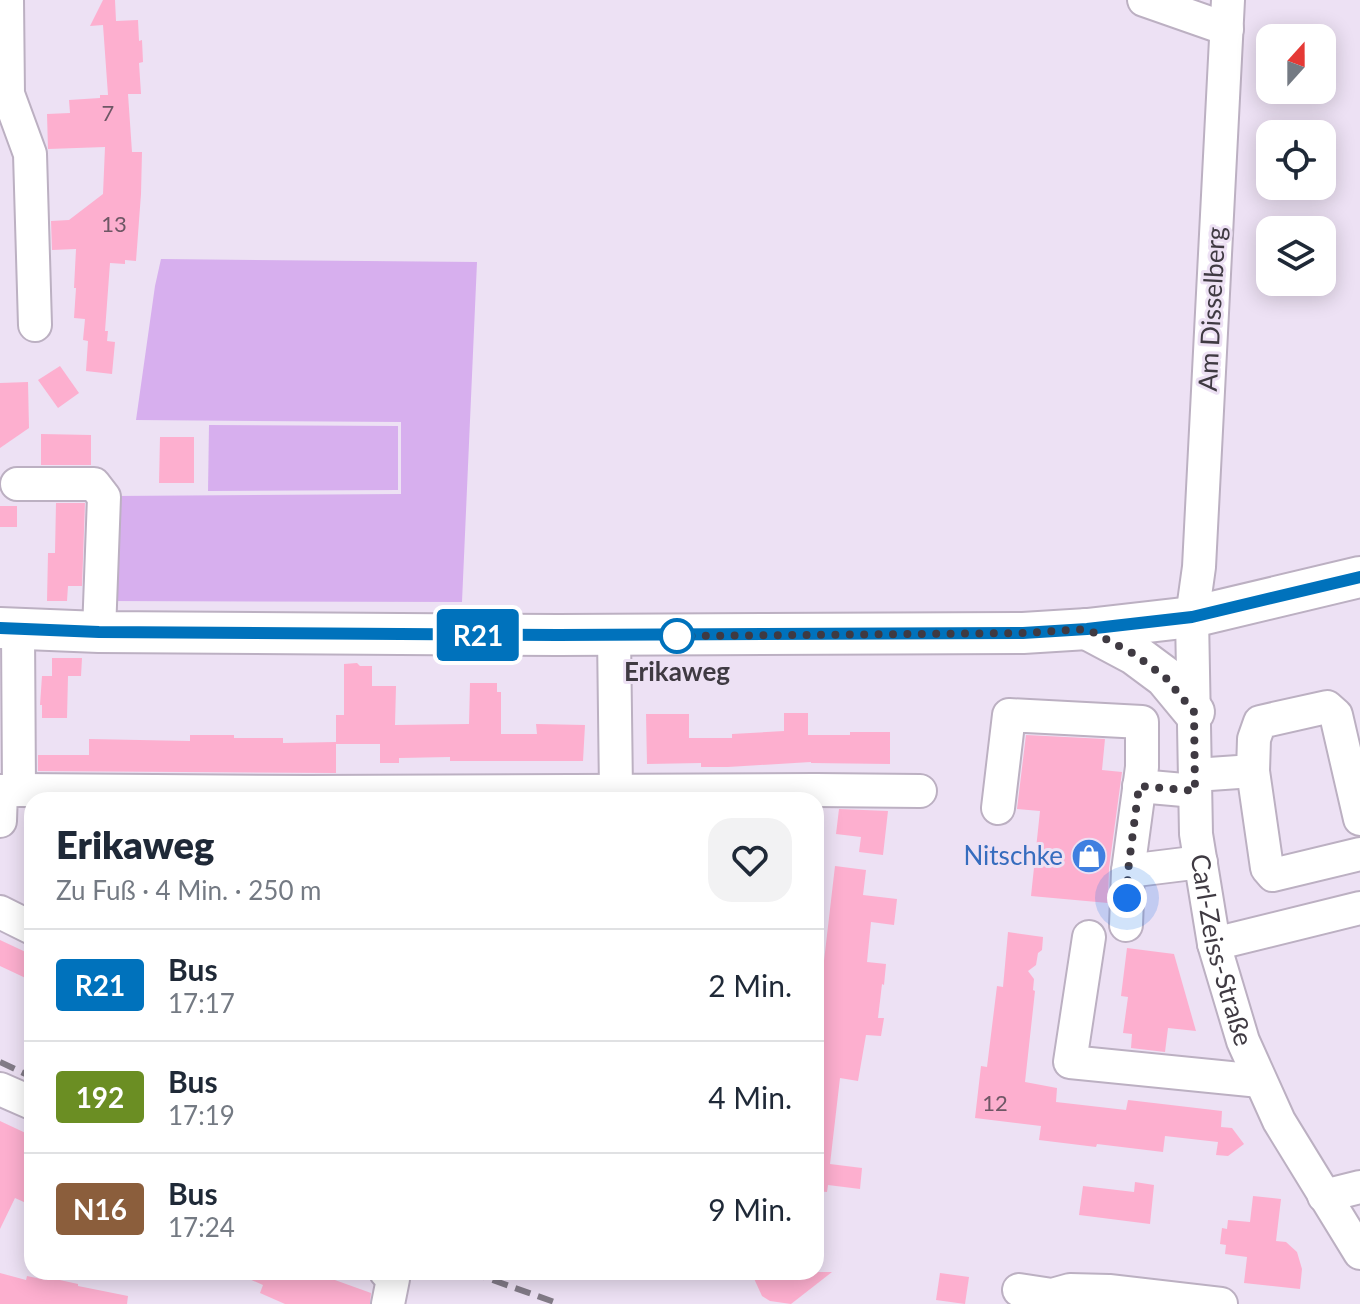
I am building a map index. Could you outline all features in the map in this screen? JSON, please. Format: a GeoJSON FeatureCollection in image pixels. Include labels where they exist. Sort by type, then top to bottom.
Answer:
{"type":"FeatureCollection","features":[{"type":"Feature","properties":{"kind":"main road"},"geometry":{"type":"LineString","coordinates":[[9,629],[614,635],[1007,633],[1087,629],[1192,617],[1360,577]]}},
{"type":"Feature","properties":{"kind":"main road"},"geometry":{"type":"LineString","coordinates":[[1087,629],[1134,654],[1165,677],[1194,712]]}},
{"type":"Feature","properties":{"kind":"street"},"geometry":{"type":"LineString","coordinates":[[7,0],[8,94],[30,154],[35,325]]}},
{"type":"Feature","properties":{"kind":"street"},"geometry":{"type":"LineString","coordinates":[[1144,0],[1228,14]]}},
{"type":"Feature","properties":{"kind":"street","name":"Am Disselberg"},"geometry":{"type":"LineString","coordinates":[[1192,617],[1199,567],[1228,14]]}},
{"type":"Feature","properties":{"kind":"street"},"geometry":{"type":"LineString","coordinates":[[17,484],[94,484],[104,497],[99,632]]}},
{"type":"Feature","properties":{"kind":"street","name":"Carl-Zeiss-Straße"},"geometry":{"type":"LineString","coordinates":[[1192,617],[1196,834],[1214,944],[1243,1041],[1260,1081],[1279,1121],[1360,1253]]}},
{"type":"Feature","properties":{"kind":"street"},"geometry":{"type":"LineString","coordinates":[[9,629],[19,790]]}},
{"type":"Feature","properties":{"kind":"street"},"geometry":{"type":"LineString","coordinates":[[614,635],[616,791]]}},
{"type":"Feature","properties":{"kind":"street"},"geometry":{"type":"LineString","coordinates":[[1360,819],[1336,715],[1327,707],[1260,722],[1254,739],[1253,771],[1267,868],[1273,875],[1360,854]]}},
{"type":"Feature","properties":{"kind":"street"},"geometry":{"type":"LineString","coordinates":[[998,808],[1009,715],[1142,722],[1142,767],[1128,871],[1126,925]]}},
{"type":"Feature","properties":{"kind":"street"},"geometry":{"type":"LineString","coordinates":[[1139,786],[1195,783],[1253,771]]}},
{"type":"Feature","properties":{"kind":"street"},"geometry":{"type":"LineString","coordinates":[[0,821],[1,791],[115,792]]}},
{"type":"Feature","properties":{"kind":"street"},"geometry":{"type":"LineString","coordinates":[[824,795],[920,791]]}},
{"type":"Feature","properties":{"kind":"street"},"geometry":{"type":"LineString","coordinates":[[607,792],[666,792]]}},
{"type":"Feature","properties":{"kind":"street"},"geometry":{"type":"LineString","coordinates":[[1128,871],[1201,862]]}},
{"type":"Feature","properties":{"kind":"street"},"geometry":{"type":"LineString","coordinates":[[1214,944],[1360,908]]}},
{"type":"Feature","properties":{"kind":"street"},"geometry":{"type":"LineString","coordinates":[[0,912],[24,924]]}},
{"type":"Feature","properties":{"kind":"street"},"geometry":{"type":"LineString","coordinates":[[1089,937],[1070,1062],[1260,1081]]}},
{"type":"Feature","properties":{"kind":"street"},"geometry":{"type":"LineString","coordinates":[[0,1089],[24,1100]]}},
{"type":"Feature","properties":{"kind":"street"},"geometry":{"type":"LineString","coordinates":[[1324,1196],[1360,1187]]}},
{"type":"Feature","properties":{"kind":"street"},"geometry":{"type":"LineString","coordinates":[[388,1304],[393,1280]]}},
{"type":"Feature","properties":{"kind":"street"},"geometry":{"type":"LineString","coordinates":[[1019,1290],[1052,1295],[1070,1290],[1109,1291],[1221,1304]]}},
{"type":"Feature","properties":{"kind":"shaded area"},"geometry":{"type":"Polygon","coordinates":[[[161,259],[477,262],[462,602],[105,601],[114,496],[401,494],[401,422],[136,420],[161,259]]]}},
{"type":"Feature","properties":{"kind":"shaded area"},"geometry":{"type":"Polygon","coordinates":[[[209,425],[398,426],[398,490],[208,491],[209,425]]]}},
{"type":"Feature","properties":{"kind":"building"},"geometry":{"type":"Polygon","coordinates":[[[103,0],[115,0],[116,21],[138,20],[143,62],[139,63],[141,94],[128,94],[132,152],[142,152],[136,261],[110,263],[105,331],[108,331],[107,341],[115,342],[112,374],[86,371],[88,341],[83,340],[85,319],[74,318],[76,249],[52,250],[51,221],[69,220],[103,194],[105,147],[48,149],[47,114],[70,113],[69,100],[108,95],[103,25],[90,26],[103,0]]]}},
{"type":"Feature","properties":{"kind":"building"},"geometry":{"type":"Polygon","coordinates":[[[60,366],[79,393],[58,408],[38,380],[60,366]]]}},
{"type":"Feature","properties":{"kind":"building"},"geometry":{"type":"Polygon","coordinates":[[[28,382],[29,428],[0,448],[0,383],[28,382]]]}},
{"type":"Feature","properties":{"kind":"building"},"geometry":{"type":"Polygon","coordinates":[[[41,434],[91,435],[91,465],[41,465],[41,434]]]}},
{"type":"Feature","properties":{"kind":"building"},"geometry":{"type":"Polygon","coordinates":[[[160,437],[194,437],[194,483],[159,483],[160,437]]]}},
{"type":"Feature","properties":{"kind":"building"},"geometry":{"type":"Polygon","coordinates":[[[56,503],[85,503],[82,586],[68,586],[67,601],[47,601],[48,553],[55,553],[56,503]]]}},
{"type":"Feature","properties":{"kind":"building"},"geometry":{"type":"Polygon","coordinates":[[[0,506],[17,506],[17,527],[0,527],[0,506]]]}},
{"type":"Feature","properties":{"kind":"building"},"geometry":{"type":"Polygon","coordinates":[[[52,658],[82,658],[81,676],[68,676],[67,718],[42,718],[42,676],[52,676],[52,658]]]}},
{"type":"Feature","properties":{"kind":"building"},"geometry":{"type":"Polygon","coordinates":[[[344,664],[372,666],[372,686],[396,686],[395,725],[469,724],[470,683],[497,683],[497,692],[501,692],[501,734],[537,734],[536,724],[585,725],[583,761],[450,761],[450,757],[399,758],[399,763],[380,763],[380,744],[336,744],[336,773],[38,771],[38,755],[89,755],[89,739],[190,741],[190,735],[234,735],[234,738],[283,738],[283,743],[336,742],[336,715],[344,715],[344,664]]]}},
{"type":"Feature","properties":{"kind":"building"},"geometry":{"type":"Polygon","coordinates":[[[784,713],[808,713],[808,735],[890,732],[890,764],[811,762],[701,767],[701,763],[647,764],[646,714],[689,714],[689,738],[732,738],[732,734],[784,731],[784,713]]]}},
{"type":"Feature","properties":{"kind":"building"},"geometry":{"type":"Polygon","coordinates":[[[1026,735],[1105,739],[1102,770],[1122,772],[1109,868],[1108,903],[1031,896],[1040,811],[1017,809],[1026,735]]]}},
{"type":"Feature","properties":{"kind":"building"},"geometry":{"type":"Polygon","coordinates":[[[839,809],[888,811],[883,855],[859,852],[861,837],[836,834],[839,809]]]}},
{"type":"Feature","properties":{"kind":"building"},"geometry":{"type":"Polygon","coordinates":[[[835,866],[866,870],[863,895],[897,899],[894,925],[871,922],[867,962],[886,964],[878,1018],[884,1018],[881,1036],[866,1035],[858,1081],[840,1078],[830,1164],[862,1168],[860,1189],[828,1185],[827,1192],[824,1192],[824,961],[835,866]]]}},
{"type":"Feature","properties":{"kind":"building"},"geometry":{"type":"Polygon","coordinates":[[[1008,932],[1043,937],[1036,965],[1028,971],[1034,979],[1035,991],[1025,1082],[1057,1088],[1056,1102],[1126,1110],[1128,1100],[1222,1111],[1221,1127],[1232,1128],[1244,1144],[1228,1156],[1216,1155],[1218,1142],[1165,1136],[1163,1152],[1097,1144],[1096,1147],[1039,1140],[1041,1126],[975,1118],[981,1066],[987,1067],[997,986],[1003,987],[1008,932]]]}},
{"type":"Feature","properties":{"kind":"building"},"geometry":{"type":"Polygon","coordinates":[[[0,940],[24,951],[24,977],[0,966],[0,940]]]}},
{"type":"Feature","properties":{"kind":"building"},"geometry":{"type":"Polygon","coordinates":[[[1127,948],[1174,954],[1196,1031],[1168,1028],[1165,1052],[1131,1048],[1132,1034],[1123,1033],[1128,997],[1121,996],[1127,948]]]}},
{"type":"Feature","properties":{"kind":"building"},"geometry":{"type":"Polygon","coordinates":[[[0,1121],[24,1132],[24,1202],[15,1198],[0,1229],[0,1121]]]}},
{"type":"Feature","properties":{"kind":"building"},"geometry":{"type":"Polygon","coordinates":[[[1135,1182],[1154,1185],[1150,1224],[1079,1215],[1083,1186],[1134,1192],[1135,1182]]]}},
{"type":"Feature","properties":{"kind":"building"},"geometry":{"type":"Polygon","coordinates":[[[1253,1196],[1281,1199],[1276,1241],[1286,1242],[1297,1252],[1302,1269],[1300,1289],[1244,1283],[1247,1257],[1225,1254],[1226,1245],[1220,1244],[1222,1228],[1227,1229],[1228,1220],[1250,1222],[1253,1196]]]}},
{"type":"Feature","properties":{"kind":"building"},"geometry":{"type":"Polygon","coordinates":[[[0,1273],[24,1280],[60,1280],[128,1296],[127,1304],[0,1304],[0,1273]]]}},
{"type":"Feature","properties":{"kind":"building"},"geometry":{"type":"Polygon","coordinates":[[[940,1273],[969,1277],[965,1304],[936,1300],[940,1273]]]}},
{"type":"Feature","properties":{"kind":"building"},"geometry":{"type":"Polygon","coordinates":[[[251,1280],[335,1280],[371,1293],[370,1304],[285,1304],[260,1293],[263,1285],[251,1280]]]}},
{"type":"Feature","properties":{"kind":"building"},"geometry":{"type":"Polygon","coordinates":[[[755,1280],[822,1280],[791,1304],[770,1301],[762,1296],[755,1280]]]}},
{"type":"Feature","properties":{"kind":"railway"},"geometry":{"type":"LineString","coordinates":[[0,1062],[24,1073]]}},
{"type":"Feature","properties":{"kind":"railway"},"geometry":{"type":"LineString","coordinates":[[492,1280],[560,1304]]}},
{"type":"Feature","properties":{"kind":"bus line","name":"R21"},"geometry":{"type":"LineString","coordinates":[[0,628],[99,632],[558,635],[1023,633],[1192,617],[1360,577]]}},
{"type":"Feature","properties":{"kind":"place","name":"Erikaweg"},"geometry":{"type":"Point","coordinates":[677,636]}},
{"type":"Feature","properties":{"kind":"place","name":"Nitschke"},"geometry":{"type":"Point","coordinates":[1089,856]}},
{"type":"Feature","properties":{"kind":"route"},"geometry":{"type":"LineString","coordinates":[[677,636],[1023,633],[1087,629],[1134,654],[1165,677],[1194,712],[1195,791],[1139,786],[1127,898]]}}]}
